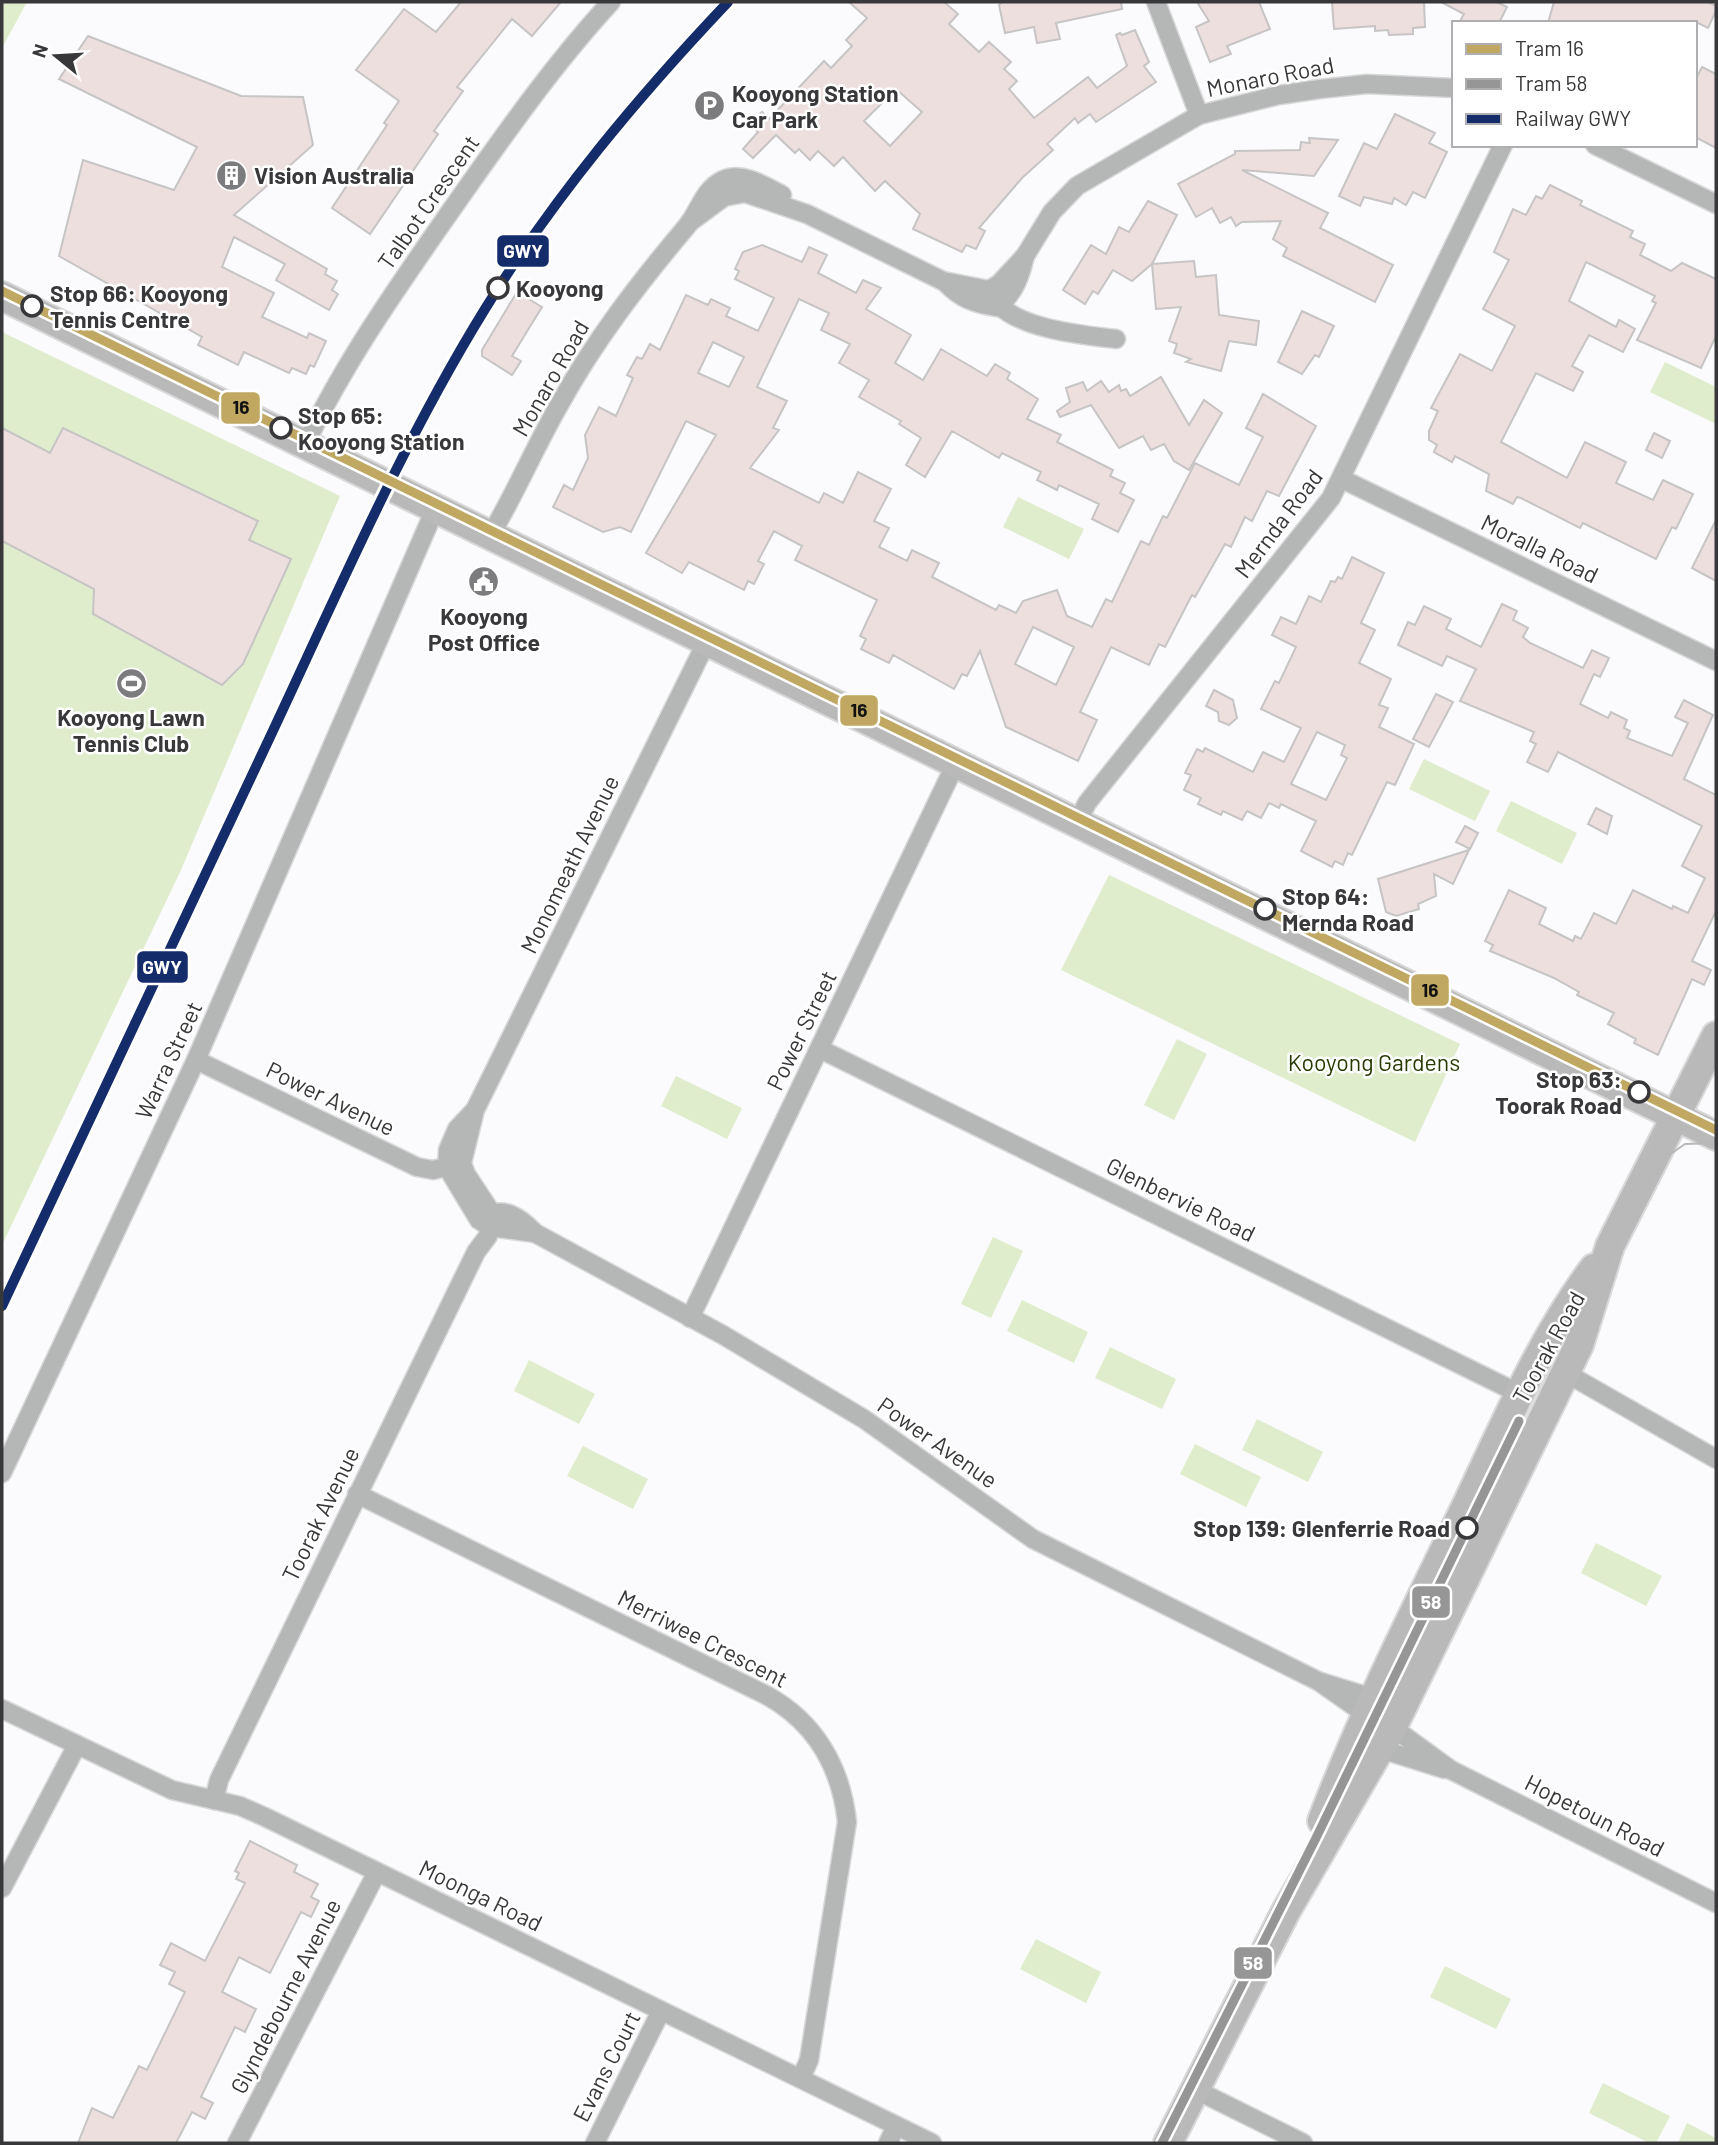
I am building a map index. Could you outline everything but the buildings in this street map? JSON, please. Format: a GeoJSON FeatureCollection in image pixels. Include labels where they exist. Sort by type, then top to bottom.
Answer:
{"type":"FeatureCollection","features":[{"type":"Feature","properties":{"kind":"main road"},"geometry":{"type":"LineString","coordinates":[[2,296],[1716,1136]]}},
{"type":"Feature","properties":{"kind":"main road","name":"Toorak Road"},"geometry":{"type":"LineString","coordinates":[[1286,1911],[1364,1717],[1520,1394],[1551,1331],[1610,1246],[1716,1036]]}},
{"type":"Feature","properties":{"kind":"main road","name":"Toorak Road"},"geometry":{"type":"LineString","coordinates":[[1168,2143],[1286,1911],[1386,1739],[1579,1345],[1610,1246]]}},
{"type":"Feature","properties":{"kind":"street","name":"Talbot Crescent"},"geometry":{"type":"LineString","coordinates":[[305,445],[345,373],[412,266],[500,140],[611,2]]}},
{"type":"Feature","properties":{"kind":"street"},"geometry":{"type":"LineString","coordinates":[[1156,2],[1199,115]]}},
{"type":"Feature","properties":{"kind":"street","name":"Monaro Road"},"geometry":{"type":"LineString","coordinates":[[491,534],[559,405],[621,305],[690,222],[734,193],[754,195],[807,214],[943,281],[989,290],[999,284],[1025,256],[1052,212],[1077,186],[1199,115],[1279,95],[1367,84],[1452,89]]}},
{"type":"Feature","properties":{"kind":"street","name":"Mernda Road"},"geometry":{"type":"LineString","coordinates":[[1077,822],[1087,803],[1331,498],[1502,147]]}},
{"type":"Feature","properties":{"kind":"street"},"geometry":{"type":"LineString","coordinates":[[1599,147],[1716,204]]}},
{"type":"Feature","properties":{"kind":"street","name":"Monaro Road"},"geometry":{"type":"LineString","coordinates":[[943,281],[958,295],[970,301],[998,307],[1009,298],[1025,256]]}},
{"type":"Feature","properties":{"kind":"street"},"geometry":{"type":"LineString","coordinates":[[989,290],[998,307],[1050,329],[1116,340]]}},
{"type":"Feature","properties":{"kind":"street","name":"Moralla Road"},"geometry":{"type":"LineString","coordinates":[[1342,479],[1716,662]]}},
{"type":"Feature","properties":{"kind":"street","name":"Warra Street"},"geometry":{"type":"LineString","coordinates":[[2,1474],[196,1060],[436,507]]}},
{"type":"Feature","properties":{"kind":"street","name":"Monomeath Avenue"},"geometry":{"type":"LineString","coordinates":[[455,1165],[475,1110],[706,640]]}},
{"type":"Feature","properties":{"kind":"street","name":"Power Street"},"geometry":{"type":"LineString","coordinates":[[690,1318],[956,763]]}},
{"type":"Feature","properties":{"kind":"street","name":"Glenbervie Road"},"geometry":{"type":"LineString","coordinates":[[820,1048],[1520,1394]]}},
{"type":"Feature","properties":{"kind":"street","name":"Power Avenue"},"geometry":{"type":"LineString","coordinates":[[196,1060],[417,1167],[433,1170],[455,1165]]}},
{"type":"Feature","properties":{"kind":"street"},"geometry":{"type":"LineString","coordinates":[[455,1165],[487,1220]]}},
{"type":"Feature","properties":{"kind":"street","name":"Power Avenue"},"geometry":{"type":"LineString","coordinates":[[487,1220],[509,1213],[535,1233],[690,1318],[864,1419],[1033,1539],[1318,1681],[1364,1717]]}},
{"type":"Feature","properties":{"kind":"street","name":"Toorak Avenue"},"geometry":{"type":"LineString","coordinates":[[214,1800],[219,1780],[357,1494],[476,1252],[488,1236],[487,1220]]}},
{"type":"Feature","properties":{"kind":"street"},"geometry":{"type":"LineString","coordinates":[[1566,1373],[1716,1460]]}},
{"type":"Feature","properties":{"kind":"street","name":"Merriwee Crescent"},"geometry":{"type":"LineString","coordinates":[[357,1494],[766,1695],[811,1729],[838,1776],[844,1795],[847,1822],[809,2060],[801,2078]]}},
{"type":"Feature","properties":{"kind":"street","name":"Moonga Road"},"geometry":{"type":"LineString","coordinates":[[2,1709],[172,1790],[248,1810],[932,2143]]}},
{"type":"Feature","properties":{"kind":"street","name":"Hopetoun Road"},"geometry":{"type":"LineString","coordinates":[[1364,1717],[1386,1739],[1716,1903]]}},
{"type":"Feature","properties":{"kind":"street","name":"Hopetoun Road"},"geometry":{"type":"LineString","coordinates":[[1364,1717],[1386,1739],[1451,1770]]}},
{"type":"Feature","properties":{"kind":"street"},"geometry":{"type":"LineString","coordinates":[[2,1888],[77,1745]]}},
{"type":"Feature","properties":{"kind":"street","name":"Glyndebourne Avenue"},"geometry":{"type":"LineString","coordinates":[[237,2143],[377,1872]]}},
{"type":"Feature","properties":{"kind":"street","name":"Evans Court"},"geometry":{"type":"LineString","coordinates":[[595,2143],[661,2011]]}},
{"type":"Feature","properties":{"kind":"street"},"geometry":{"type":"LineString","coordinates":[[1196,2090],[1303,2143]]}},
{"type":"Feature","properties":{"kind":"street"},"geometry":{"type":"LineString","coordinates":[[888,2143],[896,2126]]}},
{"type":"Feature","properties":{"kind":"green space"},"geometry":{"type":"Polygon","coordinates":[[[2,2],[27,2],[2,48],[2,2]]]}},
{"type":"Feature","properties":{"kind":"green space","name":"Kooyong Lawn Tennis Club"},"geometry":{"type":"Polygon","coordinates":[[[2,332],[340,496],[181,870],[2,1245],[2,332]]]}},
{"type":"Feature","properties":{"kind":"green space"},"geometry":{"type":"Polygon","coordinates":[[[1665,362],[1716,387],[1716,424],[1650,392],[1665,362]]]}},
{"type":"Feature","properties":{"kind":"green space"},"geometry":{"type":"Polygon","coordinates":[[[1018,497],[1084,529],[1069,559],[1003,527],[1018,497]]]}},
{"type":"Feature","properties":{"kind":"green space"},"geometry":{"type":"Polygon","coordinates":[[[1424,759],[1490,791],[1475,821],[1409,789],[1424,759]]]}},
{"type":"Feature","properties":{"kind":"green space"},"geometry":{"type":"Polygon","coordinates":[[[1511,801],[1577,833],[1562,864],[1496,831],[1511,801]]]}},
{"type":"Feature","properties":{"kind":"green space","name":"Kooyong Gardens"},"geometry":{"type":"Polygon","coordinates":[[[1109,875],[1460,1044],[1415,1142],[1061,970],[1109,875]]]}},
{"type":"Feature","properties":{"kind":"green space"},"geometry":{"type":"Polygon","coordinates":[[[1177,1039],[1207,1054],[1174,1120],[1144,1105],[1177,1039]]]}},
{"type":"Feature","properties":{"kind":"green space"},"geometry":{"type":"Polygon","coordinates":[[[676,1076],[742,1108],[727,1139],[661,1106],[676,1076]]]}},
{"type":"Feature","properties":{"kind":"green space"},"geometry":{"type":"Polygon","coordinates":[[[993,1237],[1023,1251],[991,1318],[961,1304],[993,1237]]]}},
{"type":"Feature","properties":{"kind":"green space"},"geometry":{"type":"Polygon","coordinates":[[[1022,1300],[1088,1332],[1074,1363],[1007,1331],[1022,1300]]]}},
{"type":"Feature","properties":{"kind":"green space"},"geometry":{"type":"Polygon","coordinates":[[[1110,1347],[1176,1379],[1162,1409],[1095,1378],[1110,1347]]]}},
{"type":"Feature","properties":{"kind":"green space"},"geometry":{"type":"Polygon","coordinates":[[[529,1360],[595,1394],[579,1424],[514,1391],[529,1360]]]}},
{"type":"Feature","properties":{"kind":"green space"},"geometry":{"type":"Polygon","coordinates":[[[1257,1419],[1323,1452],[1308,1482],[1242,1450],[1257,1419]]]}},
{"type":"Feature","properties":{"kind":"green space"},"geometry":{"type":"Polygon","coordinates":[[[1195,1444],[1261,1477],[1246,1507],[1180,1474],[1195,1444]]]}},
{"type":"Feature","properties":{"kind":"green space"},"geometry":{"type":"Polygon","coordinates":[[[583,1446],[648,1479],[633,1509],[567,1476],[583,1446]]]}},
{"type":"Feature","properties":{"kind":"green space"},"geometry":{"type":"Polygon","coordinates":[[[1596,1543],[1662,1576],[1646,1606],[1581,1573],[1596,1543]]]}},
{"type":"Feature","properties":{"kind":"green space"},"geometry":{"type":"Polygon","coordinates":[[[1036,1939],[1101,1972],[1086,2003],[1020,1969],[1036,1939]]]}},
{"type":"Feature","properties":{"kind":"green space"},"geometry":{"type":"Polygon","coordinates":[[[1445,1966],[1511,1999],[1496,2029],[1430,1997],[1445,1966]]]}},
{"type":"Feature","properties":{"kind":"green space"},"geometry":{"type":"Polygon","coordinates":[[[1603,2083],[1670,2116],[1656,2143],[1649,2143],[1589,2113],[1603,2083]]]}},
{"type":"Feature","properties":{"kind":"green space"},"geometry":{"type":"Polygon","coordinates":[[[1687,2123],[1716,2138],[1716,2143],[1678,2143],[1687,2123]]]}},
{"type":"Feature","properties":{"kind":"tram line","name":"16"},"geometry":{"type":"LineString","coordinates":[[2,291],[1716,1130]]}},
{"type":"Feature","properties":{"kind":"tram line"},"geometry":{"type":"LineString","coordinates":[[1519,1421],[1653,1149],[1667,1137],[1682,1130],[1698,1128],[1716,1131]]}},
{"type":"Feature","properties":{"kind":"tram line"},"geometry":{"type":"LineString","coordinates":[[1548,1379],[1659,1162],[1685,1144],[1716,1143]]}},
{"type":"Feature","properties":{"kind":"tram line","name":"58"},"geometry":{"type":"LineString","coordinates":[[1162,2143],[1316,1838],[1519,1421]]}},
{"type":"Feature","properties":{"kind":"rail line","name":"GWY"},"geometry":{"type":"LineString","coordinates":[[2,1306],[368,528],[453,362],[539,227],[568,188],[630,111],[728,2]]}},
{"type":"Feature","properties":{"kind":"place","name":"Kooyong Station Car Park"},"geometry":{"type":"Point","coordinates":[709,106]}},
{"type":"Feature","properties":{"kind":"place","name":"Vision Australia"},"geometry":{"type":"Point","coordinates":[231,175]}},
{"type":"Feature","properties":{"kind":"place","name":"Kooyong"},"geometry":{"type":"Point","coordinates":[498,288]}},
{"type":"Feature","properties":{"kind":"place","name":"Stop 66: Kooyong Tennis Centre"},"geometry":{"type":"Point","coordinates":[32,306]}},
{"type":"Feature","properties":{"kind":"place","name":"Stop 65: Kooyong Station"},"geometry":{"type":"Point","coordinates":[281,428]}},
{"type":"Feature","properties":{"kind":"place","name":"Kooyong Post Office"},"geometry":{"type":"Point","coordinates":[484,582]}},
{"type":"Feature","properties":{"kind":"place","name":"Kooyong Lawn Tennis Club"},"geometry":{"type":"Point","coordinates":[131,683]}},
{"type":"Feature","properties":{"kind":"place","name":"Stop 64: Mernda Road"},"geometry":{"type":"Point","coordinates":[1265,909]}},
{"type":"Feature","properties":{"kind":"place","name":"Stop 63: Toorak Road"},"geometry":{"type":"Point","coordinates":[1639,1092]}},
{"type":"Feature","properties":{"kind":"place","name":"Stop 139: Glenferrie Road"},"geometry":{"type":"Point","coordinates":[1467,1528]}}]}
